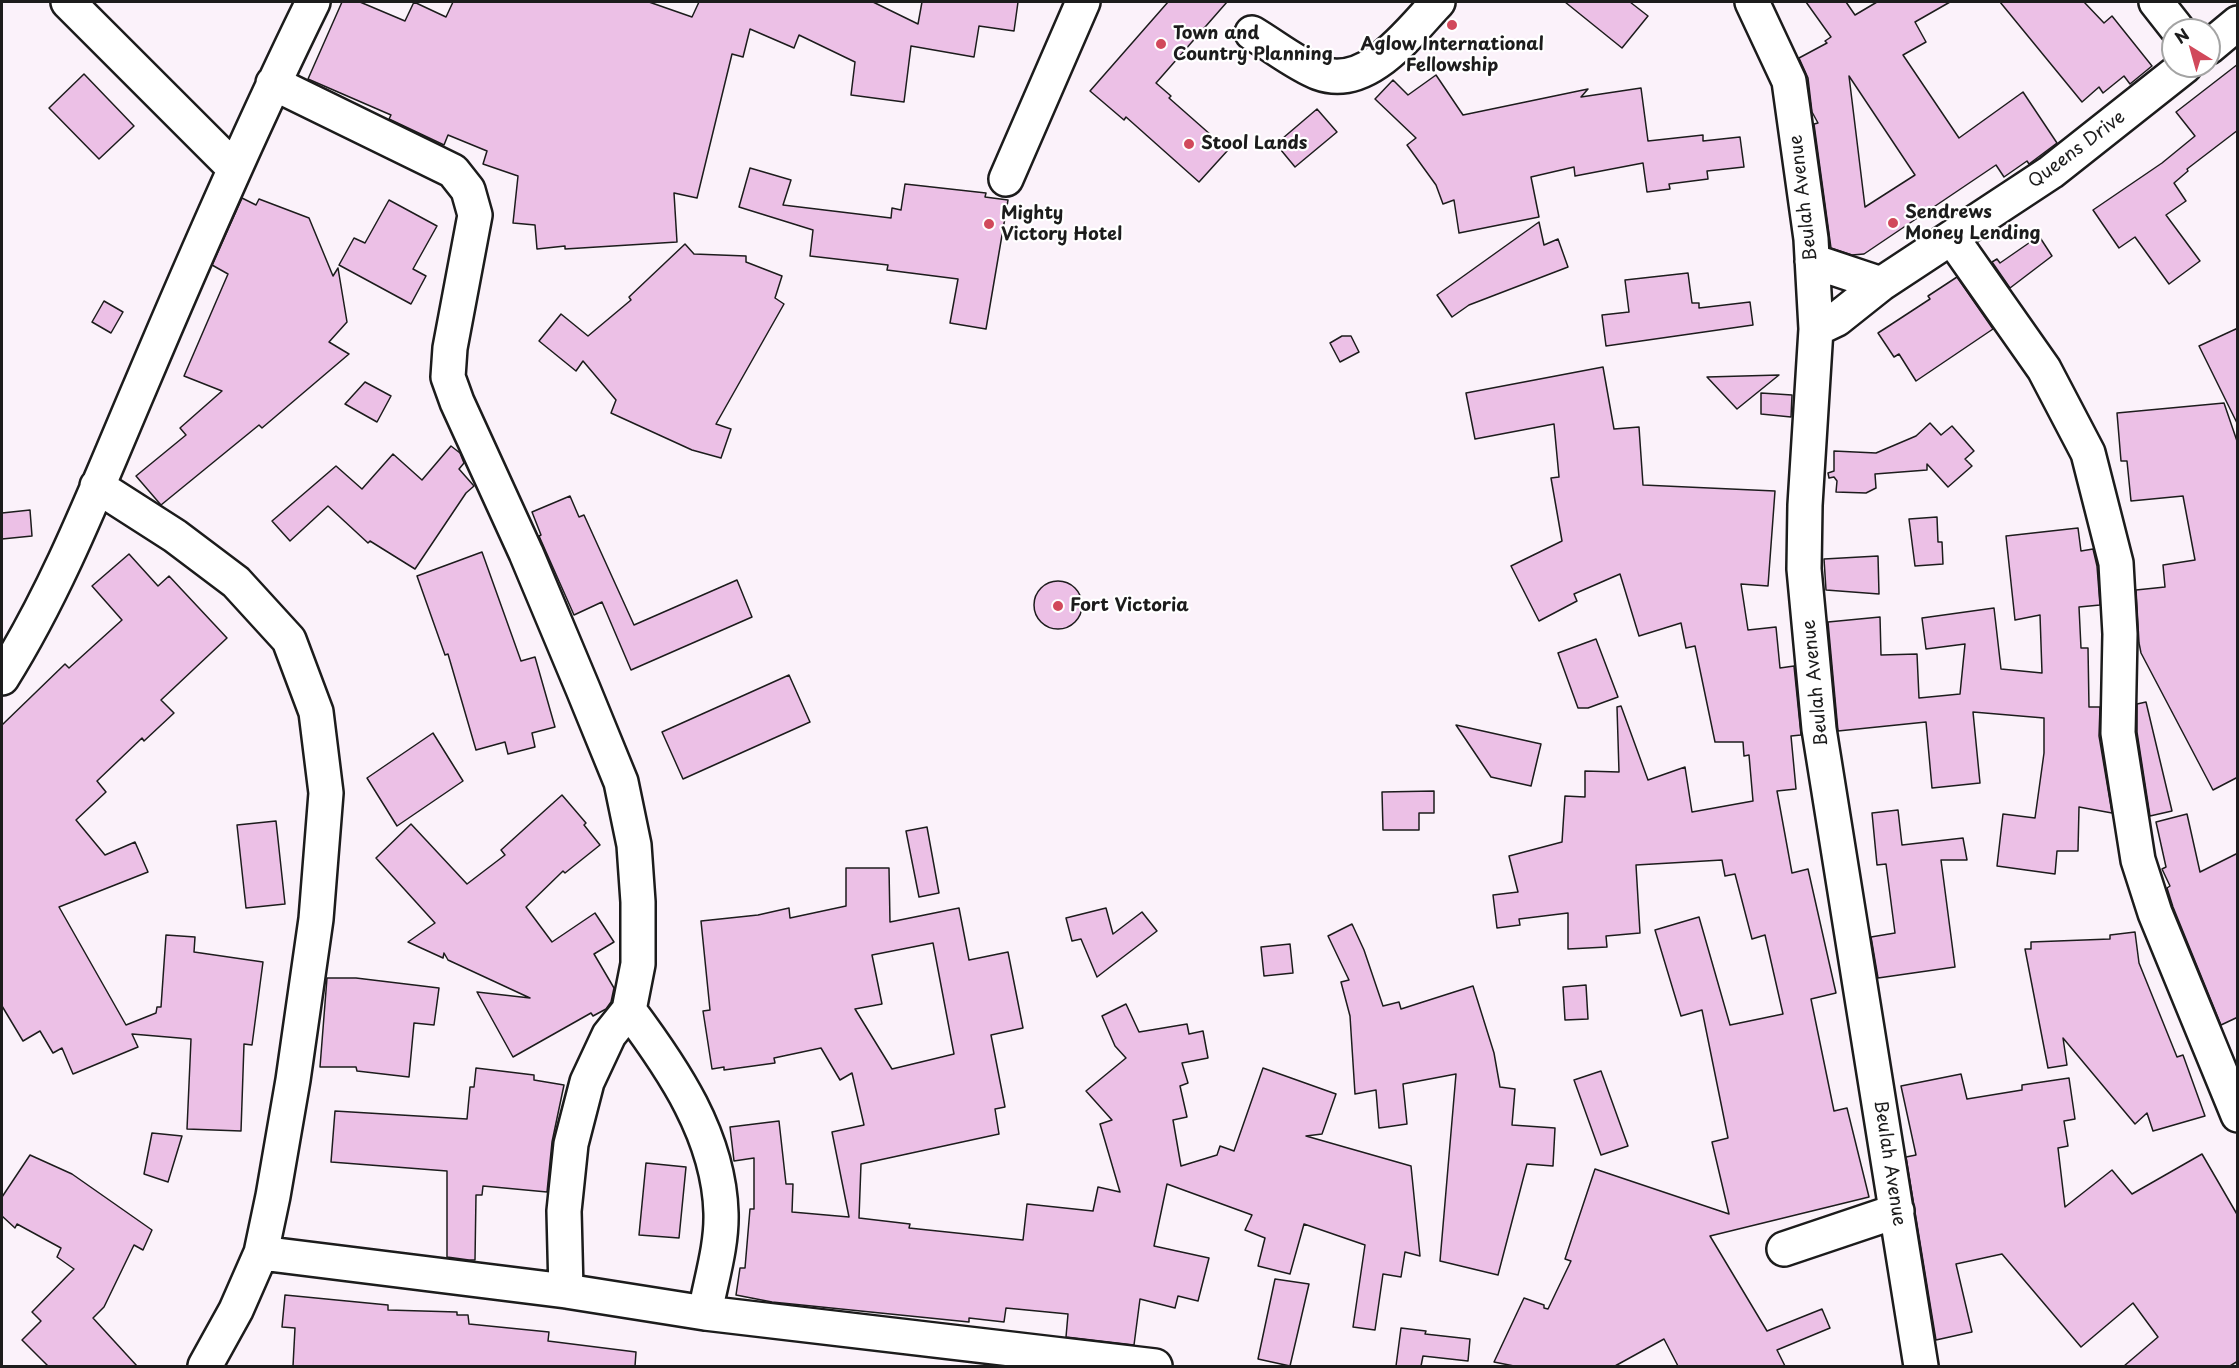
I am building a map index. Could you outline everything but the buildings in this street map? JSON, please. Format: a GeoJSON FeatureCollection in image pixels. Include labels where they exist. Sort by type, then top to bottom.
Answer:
{"type":"FeatureCollection","features":[{"type":"Feature","properties":{"kind":"street"},"geometry":{"type":"LineString","coordinates":[[68,2],[234,168]]}},
{"type":"Feature","properties":{"kind":"street"},"geometry":{"type":"LineString","coordinates":[[2,678],[26,639],[97,486],[234,168],[313,2]]}},
{"type":"Feature","properties":{"kind":"street"},"geometry":{"type":"LineString","coordinates":[[1006,179],[1083,2]]}},
{"type":"Feature","properties":{"kind":"street"},"geometry":{"type":"LineString","coordinates":[[1252,33],[1320,74],[1343,76],[1365,69],[1391,51],[1438,2]]}},
{"type":"Feature","properties":{"kind":"street","name":"Beulah Avenue"},"geometry":{"type":"LineString","coordinates":[[1752,2],[1789,81],[1812,261],[1816,329],[1804,569],[1819,729],[1921,1366]]}},
{"type":"Feature","properties":{"kind":"street"},"geometry":{"type":"LineString","coordinates":[[2156,2],[2169,18]]}},
{"type":"Feature","properties":{"kind":"street"},"geometry":{"type":"LineString","coordinates":[[2221,37],[2238,23]]}},
{"type":"Feature","properties":{"kind":"street","name":"Queens Drive"},"geometry":{"type":"LineString","coordinates":[[1816,329],[1836,319],[1881,284],[2051,172],[2170,78]]}},
{"type":"Feature","properties":{"kind":"street"},"geometry":{"type":"LineString","coordinates":[[273,83],[453,171],[468,190],[475,215],[450,348],[448,377],[457,402],[526,553],[621,782],[634,845],[638,902],[638,964],[629,1010],[609,1035],[587,1082],[571,1144],[564,1211],[566,1292]]}},
{"type":"Feature","properties":{"kind":"street"},"geometry":{"type":"LineString","coordinates":[[1952,238],[2044,369],[2088,453],[2116,563],[2120,634],[2118,733],[2138,860],[2155,913],[2238,1115]]}},
{"type":"Feature","properties":{"kind":"street"},"geometry":{"type":"LineString","coordinates":[[1812,261],[1881,284]]}},
{"type":"Feature","properties":{"kind":"street"},"geometry":{"type":"LineString","coordinates":[[97,486],[175,536],[236,582],[289,640],[316,712],[326,793],[316,919],[293,1080],[261,1253],[236,1310],[205,1366]]}},
{"type":"Feature","properties":{"kind":"street"},"geometry":{"type":"LineString","coordinates":[[629,1010],[686,1093],[704,1133],[717,1176],[721,1213],[720,1236],[705,1313]]}},
{"type":"Feature","properties":{"kind":"street"},"geometry":{"type":"LineString","coordinates":[[1784,1249],[1897,1211]]}},
{"type":"Feature","properties":{"kind":"street"},"geometry":{"type":"LineString","coordinates":[[261,1253],[566,1292],[705,1313],[1155,1366]]}},
{"type":"Feature","properties":{"kind":"place","name":"Aglow International Fellowship"},"geometry":{"type":"Point","coordinates":[1452,25]}},
{"type":"Feature","properties":{"kind":"place","name":"Town and Country Planning"},"geometry":{"type":"Point","coordinates":[1161,44]}},
{"type":"Feature","properties":{"kind":"place","name":"Stool Lands"},"geometry":{"type":"Point","coordinates":[1189,144]}},
{"type":"Feature","properties":{"kind":"place","name":"Sendrews Money Lending"},"geometry":{"type":"Point","coordinates":[1893,223]}},
{"type":"Feature","properties":{"kind":"place","name":"Mighty Victory Hotel"},"geometry":{"type":"Point","coordinates":[989,224]}},
{"type":"Feature","properties":{"kind":"place","name":"Fort Victoria"},"geometry":{"type":"Point","coordinates":[1058,606]}}]}
